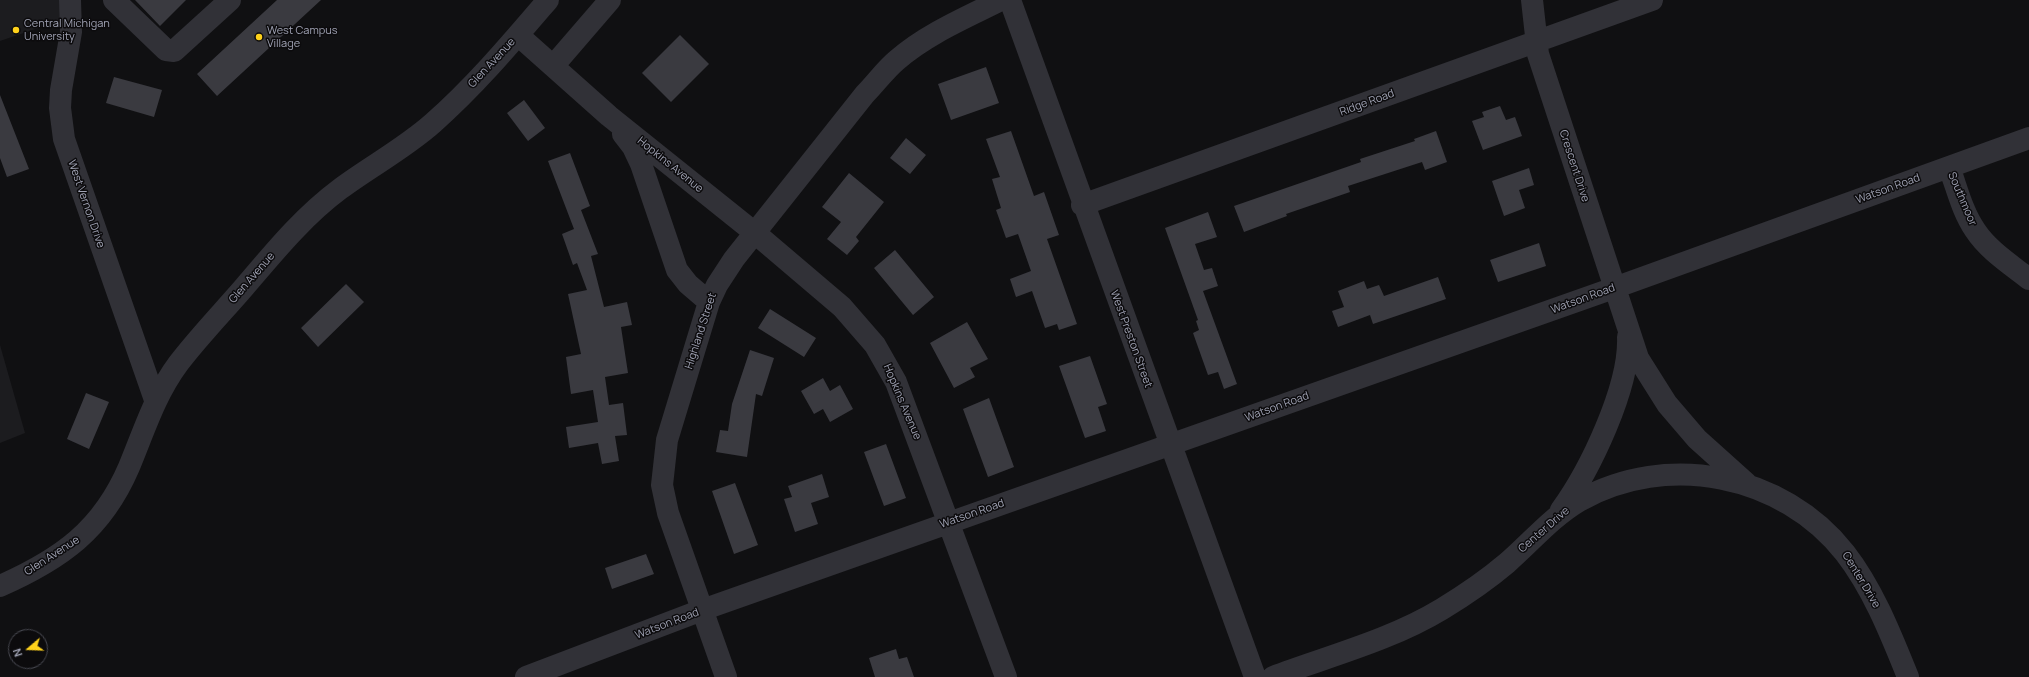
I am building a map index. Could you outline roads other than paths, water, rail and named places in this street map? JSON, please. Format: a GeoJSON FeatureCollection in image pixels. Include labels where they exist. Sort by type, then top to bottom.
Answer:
{"type":"FeatureCollection","features":[{"type":"Feature","properties":{"kind":"street","name":"West Vernon Drive"},"geometry":{"type":"LineString","coordinates":[[70,0],[71,32],[61,90],[60,108],[64,139],[155,400]]}},
{"type":"Feature","properties":{"kind":"street"},"geometry":{"type":"LineString","coordinates":[[114,0],[166,50],[174,51],[230,0]]}},
{"type":"Feature","properties":{"kind":"street","name":"Glen Avenue"},"geometry":{"type":"LineString","coordinates":[[0,586],[33,570],[63,551],[86,534],[101,516],[128,468],[155,400],[186,355],[304,220],[340,189],[394,153],[432,124],[453,105],[518,35],[548,0]]}},
{"type":"Feature","properties":{"kind":"street"},"geometry":{"type":"LineString","coordinates":[[554,65],[610,0]]}},
{"type":"Feature","properties":{"kind":"street","name":"Highland Street"},"geometry":{"type":"LineString","coordinates":[[726,677],[664,499],[663,472],[667,440],[709,302],[727,269],[866,94],[897,60],[942,29],[1001,0]]}},
{"type":"Feature","properties":{"kind":"street","name":"West Preston Street"},"geometry":{"type":"LineString","coordinates":[[1010,0],[1082,205],[1255,677]]}},
{"type":"Feature","properties":{"kind":"street","name":"Crescent Drive"},"geometry":{"type":"LineString","coordinates":[[1532,0],[1535,42],[1627,330],[1638,358],[1667,404],[1698,438],[1748,485]]}},
{"type":"Feature","properties":{"kind":"street","name":"Ridge Road"},"geometry":{"type":"LineString","coordinates":[[1082,205],[1652,0]]}},
{"type":"Feature","properties":{"kind":"street","name":"Hopkins Avenue"},"geometry":{"type":"LineString","coordinates":[[518,35],[554,65],[609,116],[755,233],[842,307],[875,345],[896,382],[1006,677]]}},
{"type":"Feature","properties":{"kind":"street","name":"Hopkins Avenue"},"geometry":{"type":"LineString","coordinates":[[609,116],[633,147],[641,164],[677,270],[688,284],[709,302]]}},
{"type":"Feature","properties":{"kind":"street","name":"Watson Road"},"geometry":{"type":"LineString","coordinates":[[526,677],[702,610],[1614,288],[2029,138]]}},
{"type":"Feature","properties":{"kind":"street","name":"Southmoor"},"geometry":{"type":"LineString","coordinates":[[1949,167],[1964,207],[1975,230],[1991,249],[2029,279]]}},
{"type":"Feature","properties":{"kind":"street","name":"Crescent Drive"},"geometry":{"type":"LineString","coordinates":[[1558,515],[1581,478],[1613,406],[1625,370],[1628,346],[1627,330]]}},
{"type":"Feature","properties":{"kind":"street","name":"Center Drive"},"geometry":{"type":"LineString","coordinates":[[1273,677],[1374,640],[1440,611],[1485,580],[1558,515],[1582,500],[1608,488],[1656,477],[1692,475],[1735,480],[1748,485],[1775,497],[1809,517],[1823,529],[1845,554],[1876,603],[1908,677]]}},
{"type":"Feature","properties":{"kind":"place","name":"Central Michigan University"},"geometry":{"type":"Point","coordinates":[16,30]}},
{"type":"Feature","properties":{"kind":"place","name":"West Campus Village"},"geometry":{"type":"Point","coordinates":[259,37]}}]}
